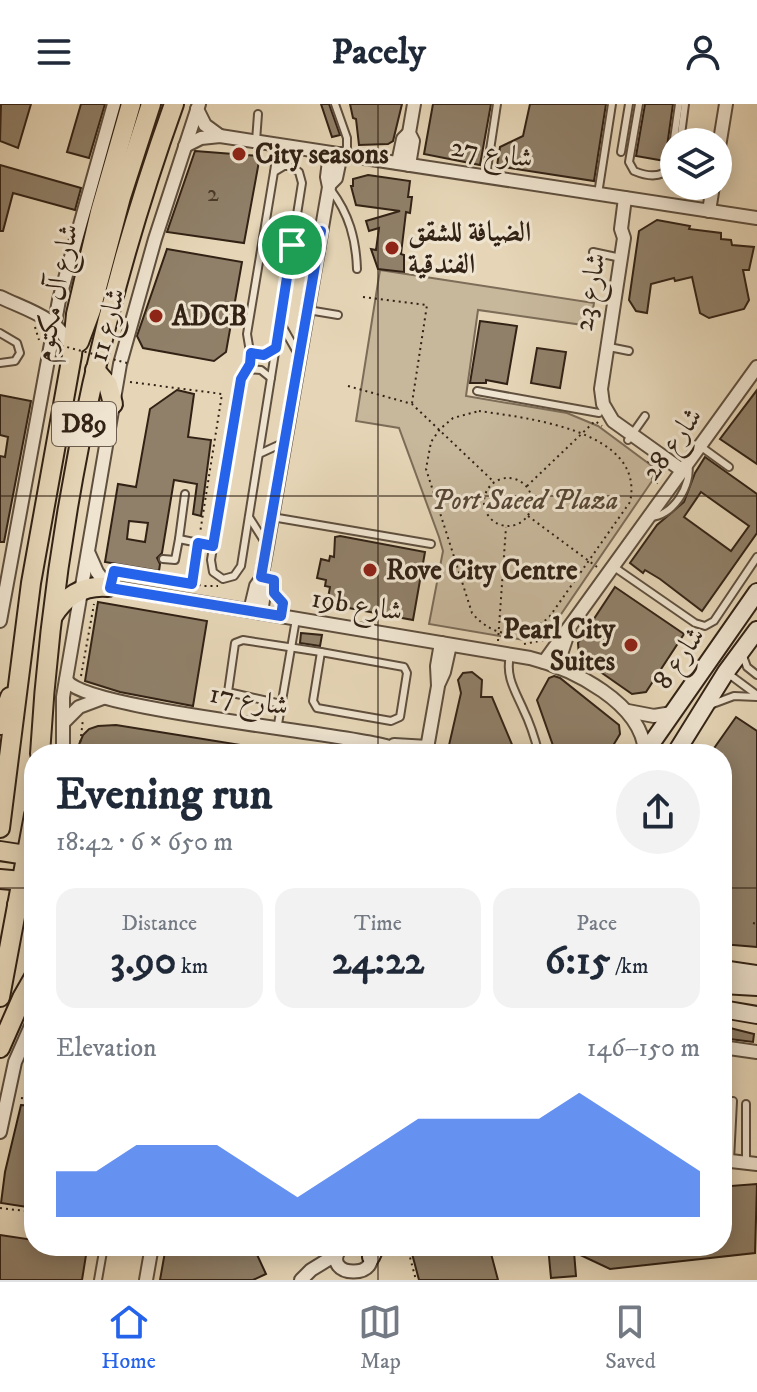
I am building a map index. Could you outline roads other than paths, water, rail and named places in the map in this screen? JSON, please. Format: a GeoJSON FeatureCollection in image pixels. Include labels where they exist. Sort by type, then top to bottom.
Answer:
{"type":"FeatureCollection","features":[{"type":"Feature","properties":{"kind":"main road","name":"شارع آل مكتوم"},"geometry":{"type":"LineString","coordinates":[[0,828],[31,583],[79,301],[100,212],[131,104]]}},
{"type":"Feature","properties":{"kind":"main road"},"geometry":{"type":"LineString","coordinates":[[72,355],[87,322],[121,197],[151,104]]}},
{"type":"Feature","properties":{"kind":"main road","name":"شارع آل مكتوم"},"geometry":{"type":"LineString","coordinates":[[42,744],[53,616],[75,469],[95,370],[127,249],[174,104]]}},
{"type":"Feature","properties":{"kind":"main road"},"geometry":{"type":"LineString","coordinates":[[95,370],[108,385],[113,404]]}},
{"type":"Feature","properties":{"kind":"main road"},"geometry":{"type":"LineString","coordinates":[[53,616],[65,600],[81,590],[111,582]]}},
{"type":"Feature","properties":{"kind":"main road"},"geometry":{"type":"LineString","coordinates":[[0,725],[20,677]]}},
{"type":"Feature","properties":{"kind":"main road"},"geometry":{"type":"LineString","coordinates":[[0,851],[24,854]]}},
{"type":"Feature","properties":{"kind":"main road"},"geometry":{"type":"LineString","coordinates":[[0,879],[24,882]]}},
{"type":"Feature","properties":{"kind":"main road"},"geometry":{"type":"LineString","coordinates":[[0,997],[17,906]]}},
{"type":"Feature","properties":{"kind":"main road"},"geometry":{"type":"LineString","coordinates":[[0,1048],[24,994]]}},
{"type":"Feature","properties":{"kind":"street"},"geometry":{"type":"LineString","coordinates":[[0,621],[55,322],[114,104]]}},
{"type":"Feature","properties":{"kind":"street"},"geometry":{"type":"LineString","coordinates":[[404,164],[403,139],[409,133],[414,104]]}},
{"type":"Feature","properties":{"kind":"street"},"geometry":{"type":"LineString","coordinates":[[722,128],[726,104]]}},
{"type":"Feature","properties":{"kind":"street"},"geometry":{"type":"LineString","coordinates":[[198,106],[205,125],[220,136]]}},
{"type":"Feature","properties":{"kind":"street","name":"شارع 11"},"geometry":{"type":"LineString","coordinates":[[63,744],[66,680],[124,347],[198,106]]}},
{"type":"Feature","properties":{"kind":"street","name":"شارع 27"},"geometry":{"type":"LineString","coordinates":[[185,146],[201,138],[220,136],[757,218]]}},
{"type":"Feature","properties":{"kind":"street"},"geometry":{"type":"LineString","coordinates":[[256,612],[256,586],[261,579],[300,358],[329,186],[327,177],[339,154]]}},
{"type":"Feature","properties":{"kind":"street","name":"شارع 23"},"geometry":{"type":"LineString","coordinates":[[630,198],[629,230],[624,238],[601,389],[603,404],[613,421],[630,437]]}},
{"type":"Feature","properties":{"kind":"street"},"geometry":{"type":"LineString","coordinates":[[709,211],[711,200]]}},
{"type":"Feature","properties":{"kind":"street"},"geometry":{"type":"LineString","coordinates":[[0,297],[55,322],[66,336],[72,355]]}},
{"type":"Feature","properties":{"kind":"street"},"geometry":{"type":"LineString","coordinates":[[55,322],[68,314],[79,301]]}},
{"type":"Feature","properties":{"kind":"street","name":"شارع 23"},"geometry":{"type":"LineString","coordinates":[[605,351],[594,389],[599,413],[609,426],[683,470]]}},
{"type":"Feature","properties":{"kind":"street","name":"شارع 28"},"geometry":{"type":"LineString","coordinates":[[544,662],[570,627],[609,563],[649,517],[757,367]]}},
{"type":"Feature","properties":{"kind":"street"},"geometry":{"type":"LineString","coordinates":[[87,551],[97,572],[111,582]]}},
{"type":"Feature","properties":{"kind":"street","name":"19b شارع"},"geometry":{"type":"LineString","coordinates":[[111,582],[256,612],[544,662],[582,678],[628,711]]}},
{"type":"Feature","properties":{"kind":"street"},"geometry":{"type":"LineString","coordinates":[[2,599],[19,596],[31,583]]}},
{"type":"Feature","properties":{"kind":"street","name":"شارع 8"},"geometry":{"type":"LineString","coordinates":[[651,744],[757,592]]}},
{"type":"Feature","properties":{"kind":"street"},"geometry":{"type":"LineString","coordinates":[[726,672],[724,657],[757,607]]}},
{"type":"Feature","properties":{"kind":"street","name":"شارع 28"},"geometry":{"type":"LineString","coordinates":[[557,666],[570,627]]}},
{"type":"Feature","properties":{"kind":"street","name":"شارع 8"},"geometry":{"type":"LineString","coordinates":[[681,744],[726,672],[757,630]]}},
{"type":"Feature","properties":{"kind":"street"},"geometry":{"type":"LineString","coordinates":[[428,744],[438,686],[437,666],[445,644]]}},
{"type":"Feature","properties":{"kind":"street","name":"شارع 17"},"geometry":{"type":"LineString","coordinates":[[66,680],[78,690],[103,697],[277,730],[373,744]]}},
{"type":"Feature","properties":{"kind":"street"},"geometry":{"type":"LineString","coordinates":[[63,723],[79,707],[103,697]]}},
{"type":"Feature","properties":{"kind":"street"},"geometry":{"type":"LineString","coordinates":[[628,711],[654,716],[672,713]]}},
{"type":"Feature","properties":{"kind":"street"},"geometry":{"type":"LineString","coordinates":[[628,711],[642,733],[644,744]]}},
{"type":"Feature","properties":{"kind":"street"},"geometry":{"type":"LineString","coordinates":[[732,972],[757,974]]}},
{"type":"Feature","properties":{"kind":"street"},"geometry":{"type":"LineString","coordinates":[[732,976],[757,987]]}},
{"type":"Feature","properties":{"kind":"street"},"geometry":{"type":"LineString","coordinates":[[732,1011],[757,1015]]}},
{"type":"Feature","properties":{"kind":"street"},"geometry":{"type":"LineString","coordinates":[[0,1132],[15,1062],[24,1042]]}},
{"type":"Feature","properties":{"kind":"street"},"geometry":{"type":"LineString","coordinates":[[732,1048],[757,1052]]}},
{"type":"Feature","properties":{"kind":"street"},"geometry":{"type":"LineString","coordinates":[[146,1280],[150,1256]]}},
{"type":"Feature","properties":{"kind":"street"},"geometry":{"type":"LineString","coordinates":[[302,1280],[331,1256]]}},
{"type":"Feature","properties":{"kind":"street"},"geometry":{"type":"LineString","coordinates":[[338,1256],[337,1265],[349,1276]]}},
{"type":"Feature","properties":{"kind":"street"},"geometry":{"type":"LineString","coordinates":[[302,1280],[328,1272],[360,1275],[369,1256]]}},
{"type":"Feature","properties":{"kind":"street"},"geometry":{"type":"LineString","coordinates":[[370,1256],[370,1280]]}},
{"type":"Feature","properties":{"kind":"lane"},"geometry":{"type":"LineString","coordinates":[[335,104],[348,142],[339,154]]}},
{"type":"Feature","properties":{"kind":"lane"},"geometry":{"type":"LineString","coordinates":[[486,176],[497,104]]}},
{"type":"Feature","properties":{"kind":"lane"},"geometry":{"type":"LineString","coordinates":[[598,194],[612,104]]}},
{"type":"Feature","properties":{"kind":"lane"},"geometry":{"type":"LineString","coordinates":[[621,152],[629,104]]}},
{"type":"Feature","properties":{"kind":"lane"},"geometry":{"type":"LineString","coordinates":[[639,104],[629,162],[634,171],[656,175],[670,167],[679,104]]}},
{"type":"Feature","properties":{"kind":"lane"},"geometry":{"type":"LineString","coordinates":[[682,128],[685,104]]}},
{"type":"Feature","properties":{"kind":"lane"},"geometry":{"type":"LineString","coordinates":[[256,141],[258,114]]}},
{"type":"Feature","properties":{"kind":"lane"},"geometry":{"type":"LineString","coordinates":[[274,172],[289,166],[302,177],[241,566],[234,576],[223,579],[213,572],[211,566],[213,546],[239,385],[251,353],[247,334],[278,145]]}},
{"type":"Feature","properties":{"kind":"lane"},"geometry":{"type":"LineString","coordinates":[[329,186],[348,217],[357,269]]}},
{"type":"Feature","properties":{"kind":"lane"},"geometry":{"type":"LineString","coordinates":[[292,245],[321,231]]}},
{"type":"Feature","properties":{"kind":"lane"},"geometry":{"type":"LineString","coordinates":[[593,252],[621,258]]}},
{"type":"Feature","properties":{"kind":"lane"},"geometry":{"type":"LineString","coordinates":[[308,310],[338,315]]}},
{"type":"Feature","properties":{"kind":"lane"},"geometry":{"type":"LineString","coordinates":[[280,322],[300,358]]}},
{"type":"Feature","properties":{"kind":"lane"},"geometry":{"type":"LineString","coordinates":[[0,333],[17,343],[20,353],[15,361],[0,363]]}},
{"type":"Feature","properties":{"kind":"lane"},"geometry":{"type":"LineString","coordinates":[[251,353],[264,355],[276,348]]}},
{"type":"Feature","properties":{"kind":"lane"},"geometry":{"type":"LineString","coordinates":[[605,351],[629,351]]}},
{"type":"Feature","properties":{"kind":"lane"},"geometry":{"type":"LineString","coordinates":[[247,369],[261,370],[271,378]]}},
{"type":"Feature","properties":{"kind":"lane"},"geometry":{"type":"LineString","coordinates":[[477,391],[599,413]]}},
{"type":"Feature","properties":{"kind":"lane"},"geometry":{"type":"LineString","coordinates":[[630,437],[645,416]]}},
{"type":"Feature","properties":{"kind":"lane"},"geometry":{"type":"LineString","coordinates":[[259,454],[285,442]]}},
{"type":"Feature","properties":{"kind":"lane"},"geometry":{"type":"LineString","coordinates":[[700,446],[729,467]]}},
{"type":"Feature","properties":{"kind":"lane"},"geometry":{"type":"LineString","coordinates":[[163,559],[175,560],[185,494]]}},
{"type":"Feature","properties":{"kind":"lane"},"geometry":{"type":"LineString","coordinates":[[249,517],[267,546]]}},
{"type":"Feature","properties":{"kind":"lane"},"geometry":{"type":"LineString","coordinates":[[272,517],[431,544]]}},
{"type":"Feature","properties":{"kind":"lane"},"geometry":{"type":"LineString","coordinates":[[179,539],[213,546]]}},
{"type":"Feature","properties":{"kind":"lane"},"geometry":{"type":"LineString","coordinates":[[609,563],[695,623],[705,626],[714,621],[757,557]]}},
{"type":"Feature","properties":{"kind":"lane"},"geometry":{"type":"LineString","coordinates":[[277,730],[296,619]]}},
{"type":"Feature","properties":{"kind":"lane"},"geometry":{"type":"LineString","coordinates":[[281,704],[228,692],[234,645],[240,639],[321,652],[404,667],[407,676],[398,719],[391,721],[317,708],[313,701],[321,652]]}},
{"type":"Feature","properties":{"kind":"lane"},"geometry":{"type":"LineString","coordinates":[[743,650],[747,667],[757,675]]}},
{"type":"Feature","properties":{"kind":"lane"},"geometry":{"type":"LineString","coordinates":[[510,655],[511,683],[536,744]]}},
{"type":"Feature","properties":{"kind":"lane"},"geometry":{"type":"LineString","coordinates":[[726,672],[757,696]]}},
{"type":"Feature","properties":{"kind":"lane"},"geometry":{"type":"LineString","coordinates":[[699,716],[720,700],[734,696],[757,696]]}},
{"type":"Feature","properties":{"kind":"lane"},"geometry":{"type":"LineString","coordinates":[[732,1109],[733,1101]]}},
{"type":"Feature","properties":{"kind":"lane"},"geometry":{"type":"LineString","coordinates":[[746,1104],[751,1163]]}},
{"type":"Feature","properties":{"kind":"lane"},"geometry":{"type":"LineString","coordinates":[[98,1280],[102,1256]]}},
{"type":"Feature","properties":{"kind":"place","name":"City seasons"},"geometry":{"type":"Point","coordinates":[239,154]}},
{"type":"Feature","properties":{"kind":"place","name":"الضيافة للشقق الفندقية"},"geometry":{"type":"Point","coordinates":[392,248]}},
{"type":"Feature","properties":{"kind":"place","name":"ADCB"},"geometry":{"type":"Point","coordinates":[156,316]}},
{"type":"Feature","properties":{"kind":"place","name":"Rove City Centre"},"geometry":{"type":"Point","coordinates":[370,570]}},
{"type":"Feature","properties":{"kind":"place","name":"Pearl City Suites"},"geometry":{"type":"Point","coordinates":[631,645]}},
{"type":"Feature","properties":{"kind":"park label","name":"Port Saeed Plaza"},"geometry":{"type":"Point","coordinates":[525,500]}}]}
